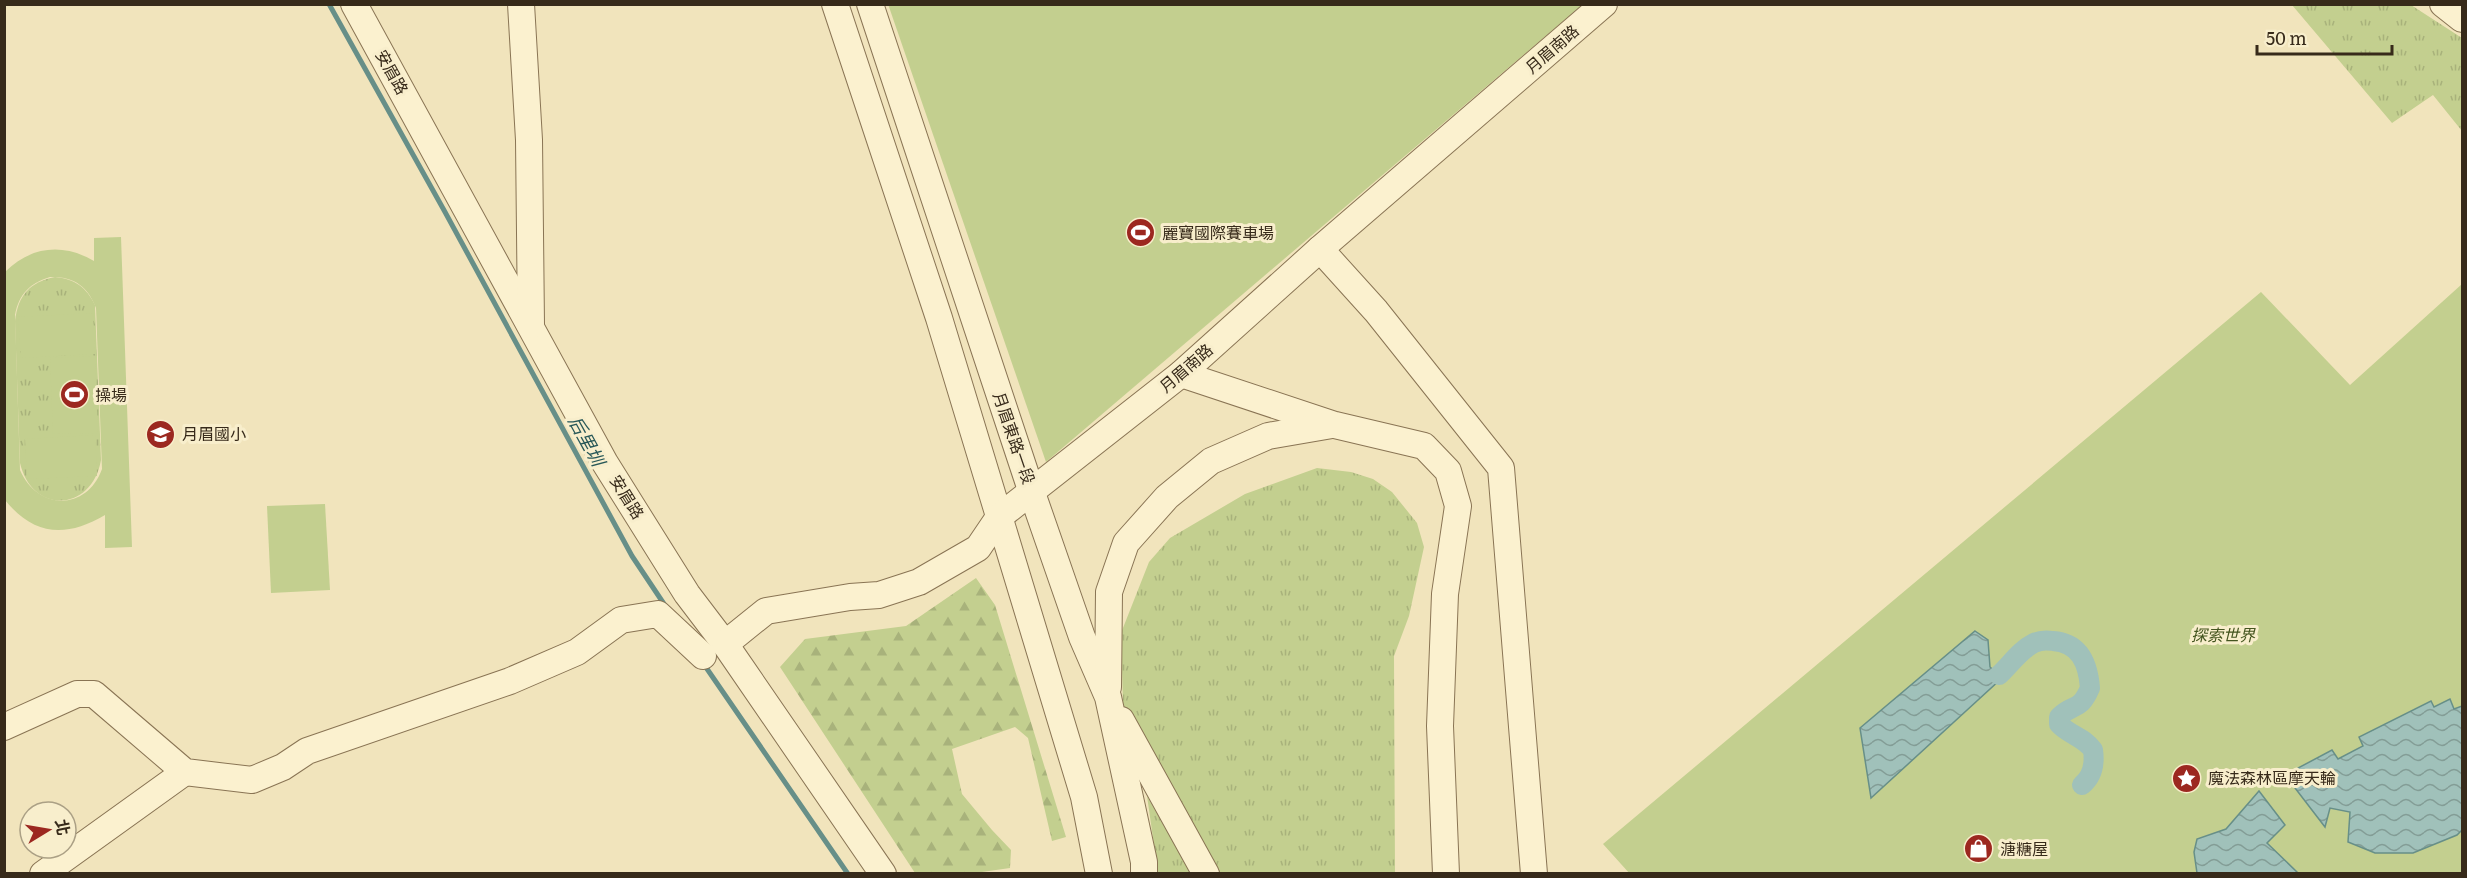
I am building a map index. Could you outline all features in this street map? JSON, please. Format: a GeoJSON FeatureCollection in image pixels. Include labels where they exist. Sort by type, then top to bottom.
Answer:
{"type":"FeatureCollection","features":[{"type":"Feature","properties":{"kind":"street","name":"安眉路"},"geometry":{"type":"LineString","coordinates":[[354,4],[605,463],[687,594],[714,650],[883,873]]}},
{"type":"Feature","properties":{"kind":"street"},"geometry":{"type":"LineString","coordinates":[[521,4],[529,140],[531,329]]}},
{"type":"Feature","properties":{"kind":"street"},"geometry":{"type":"LineString","coordinates":[[835,4],[939,318],[1084,797],[1099,873]]}},
{"type":"Feature","properties":{"kind":"street","name":"月眉東路一段"},"geometry":{"type":"LineString","coordinates":[[870,4],[1031,490],[1082,637],[1108,697],[1144,862],[1144,873]]}},
{"type":"Feature","properties":{"kind":"street","name":"月眉南路"},"geometry":{"type":"LineString","coordinates":[[714,650],[766,611],[879,595],[919,582],[978,548],[999,516],[1181,374],[1320,249],[1604,4]]}},
{"type":"Feature","properties":{"kind":"street"},"geometry":{"type":"LineString","coordinates":[[2443,4],[2463,19]]}},
{"type":"Feature","properties":{"kind":"street"},"geometry":{"type":"LineString","coordinates":[[1320,249],[1376,311],[1501,468],[1534,873]]}},
{"type":"Feature","properties":{"kind":"street"},"geometry":{"type":"LineString","coordinates":[[1181,374],[1335,424],[1424,446],[1448,471],[1458,506],[1445,594],[1441,702],[1446,873]]}},
{"type":"Feature","properties":{"kind":"street"},"geometry":{"type":"LineString","coordinates":[[1206,873],[1108,697],[1109,592],[1126,543],[1167,497],[1212,461],[1268,436],[1335,424]]}},
{"type":"Feature","properties":{"kind":"street"},"geometry":{"type":"LineString","coordinates":[[4,727],[77,694],[94,694],[185,772],[252,780],[283,767],[307,751],[529,673],[577,652],[621,620],[658,614],[714,650]]}},
{"type":"Feature","properties":{"kind":"street"},"geometry":{"type":"LineString","coordinates":[[43,873],[185,772]]}},
{"type":"Feature","properties":{"kind":"green space","name":"麗寶國際賽車場"},"geometry":{"type":"Polygon","coordinates":[[[888,4],[1582,4],[1582,5],[1046,462],[888,4]]]}},
{"type":"Feature","properties":{"kind":"green space"},"geometry":{"type":"Polygon","coordinates":[[[2292,5],[2411,5],[2462,38],[2462,131],[2433,95],[2392,123],[2292,5]]]}},
{"type":"Feature","properties":{"kind":"green space"},"geometry":{"type":"Polygon","coordinates":[[[121,237],[132,547],[105,548],[105,515],[77,527],[51,530],[27,521],[5,500],[5,272],[26,257],[48,250],[71,251],[94,261],[94,238],[121,237]],[[50,277],[26,290],[19,301],[15,315],[20,470],[38,493],[50,499],[62,501],[74,499],[85,493],[95,483],[102,469],[96,308],[84,288],[66,278],[50,277]]]}},
{"type":"Feature","properties":{"kind":"green space"},"geometry":{"type":"Polygon","coordinates":[[[55,277],[79,285],[88,293],[95,305],[101,460],[95,477],[86,490],[75,498],[62,500],[49,499],[36,492],[27,480],[20,463],[15,321],[19,304],[27,291],[39,282],[55,277]]]}},
{"type":"Feature","properties":{"kind":"green space","name":"探索世界"},"geometry":{"type":"Polygon","coordinates":[[[2462,284],[2462,873],[1630,874],[1603,844],[2261,292],[2350,385],[2462,284]]]}},
{"type":"Feature","properties":{"kind":"green space"},"geometry":{"type":"Polygon","coordinates":[[[93,313],[95,354],[21,358],[18,317],[93,313]]]}},
{"type":"Feature","properties":{"kind":"green space","name":"操場"},"geometry":{"type":"Polygon","coordinates":[[[95,356],[98,433],[53,434],[50,358],[95,356]]]}},
{"type":"Feature","properties":{"kind":"green space"},"geometry":{"type":"Polygon","coordinates":[[[95,435],[97,476],[27,479],[25,439],[95,435]]]}},
{"type":"Feature","properties":{"kind":"green space"},"geometry":{"type":"Polygon","coordinates":[[[1317,468],[1351,472],[1373,479],[1392,492],[1417,523],[1424,547],[1409,616],[1394,656],[1395,873],[1217,873],[1123,705],[1121,633],[1149,562],[1170,538],[1245,494],[1317,468]]]}},
{"type":"Feature","properties":{"kind":"green space"},"geometry":{"type":"Polygon","coordinates":[[[325,504],[330,590],[271,593],[267,506],[325,504]]]}},
{"type":"Feature","properties":{"kind":"green space"},"geometry":{"type":"Polygon","coordinates":[[[976,578],[995,605],[1066,837],[1052,841],[1028,738],[1015,727],[952,749],[962,794],[1011,850],[1010,868],[968,874],[915,873],[780,667],[805,639],[906,626],[976,578]]]}},
{"type":"Feature","properties":{"kind":"green space"},"geometry":{"type":"Polygon","coordinates":[[[1147,796],[1191,873],[1158,873],[1147,796]]]}},
{"type":"Feature","properties":{"kind":"water"},"geometry":{"type":"Polygon","coordinates":[[[1975,631],[1988,640],[1990,667],[2002,678],[1871,798],[1860,728],[1975,631]]]}},
{"type":"Feature","properties":{"kind":"water"},"geometry":{"type":"Polygon","coordinates":[[[2450,699],[2454,709],[2462,706],[2462,830],[2457,835],[2413,853],[2375,853],[2348,842],[2350,812],[2330,808],[2325,827],[2285,775],[2332,750],[2338,759],[2363,746],[2359,737],[2431,701],[2434,707],[2450,699]]]}},
{"type":"Feature","properties":{"kind":"water"},"geometry":{"type":"Polygon","coordinates":[[[2259,791],[2285,825],[2267,843],[2298,873],[2197,873],[2194,852],[2197,839],[2226,829],[2259,791]]]}},
{"type":"Feature","properties":{"kind":"waterway","name":"后里圳"},"geometry":{"type":"LineString","coordinates":[[329,4],[632,556],[666,607]]}},
{"type":"Feature","properties":{"kind":"waterway"},"geometry":{"type":"LineString","coordinates":[[1999,675],[2024,650],[2039,641],[2062,643],[2076,650],[2081,656],[2087,670],[2090,688],[2083,701],[2059,717],[2059,724],[2093,750],[2092,769],[2089,778],[2082,785]]}},
{"type":"Feature","properties":{"kind":"waterway","name":"后里圳"},"geometry":{"type":"LineString","coordinates":[[703,663],[848,874]]}},
{"type":"Feature","properties":{"kind":"place","name":"麗寶國際賽車場"},"geometry":{"type":"Point","coordinates":[1141,233]}},
{"type":"Feature","properties":{"kind":"place","name":"操場"},"geometry":{"type":"Point","coordinates":[74,395]}},
{"type":"Feature","properties":{"kind":"place","name":"月眉國小"},"geometry":{"type":"Point","coordinates":[161,434]}},
{"type":"Feature","properties":{"kind":"place","name":"魔法森林區摩天輪"},"geometry":{"type":"Point","coordinates":[2187,778]}},
{"type":"Feature","properties":{"kind":"place","name":"溏糖屋"},"geometry":{"type":"Point","coordinates":[1979,849]}}]}
